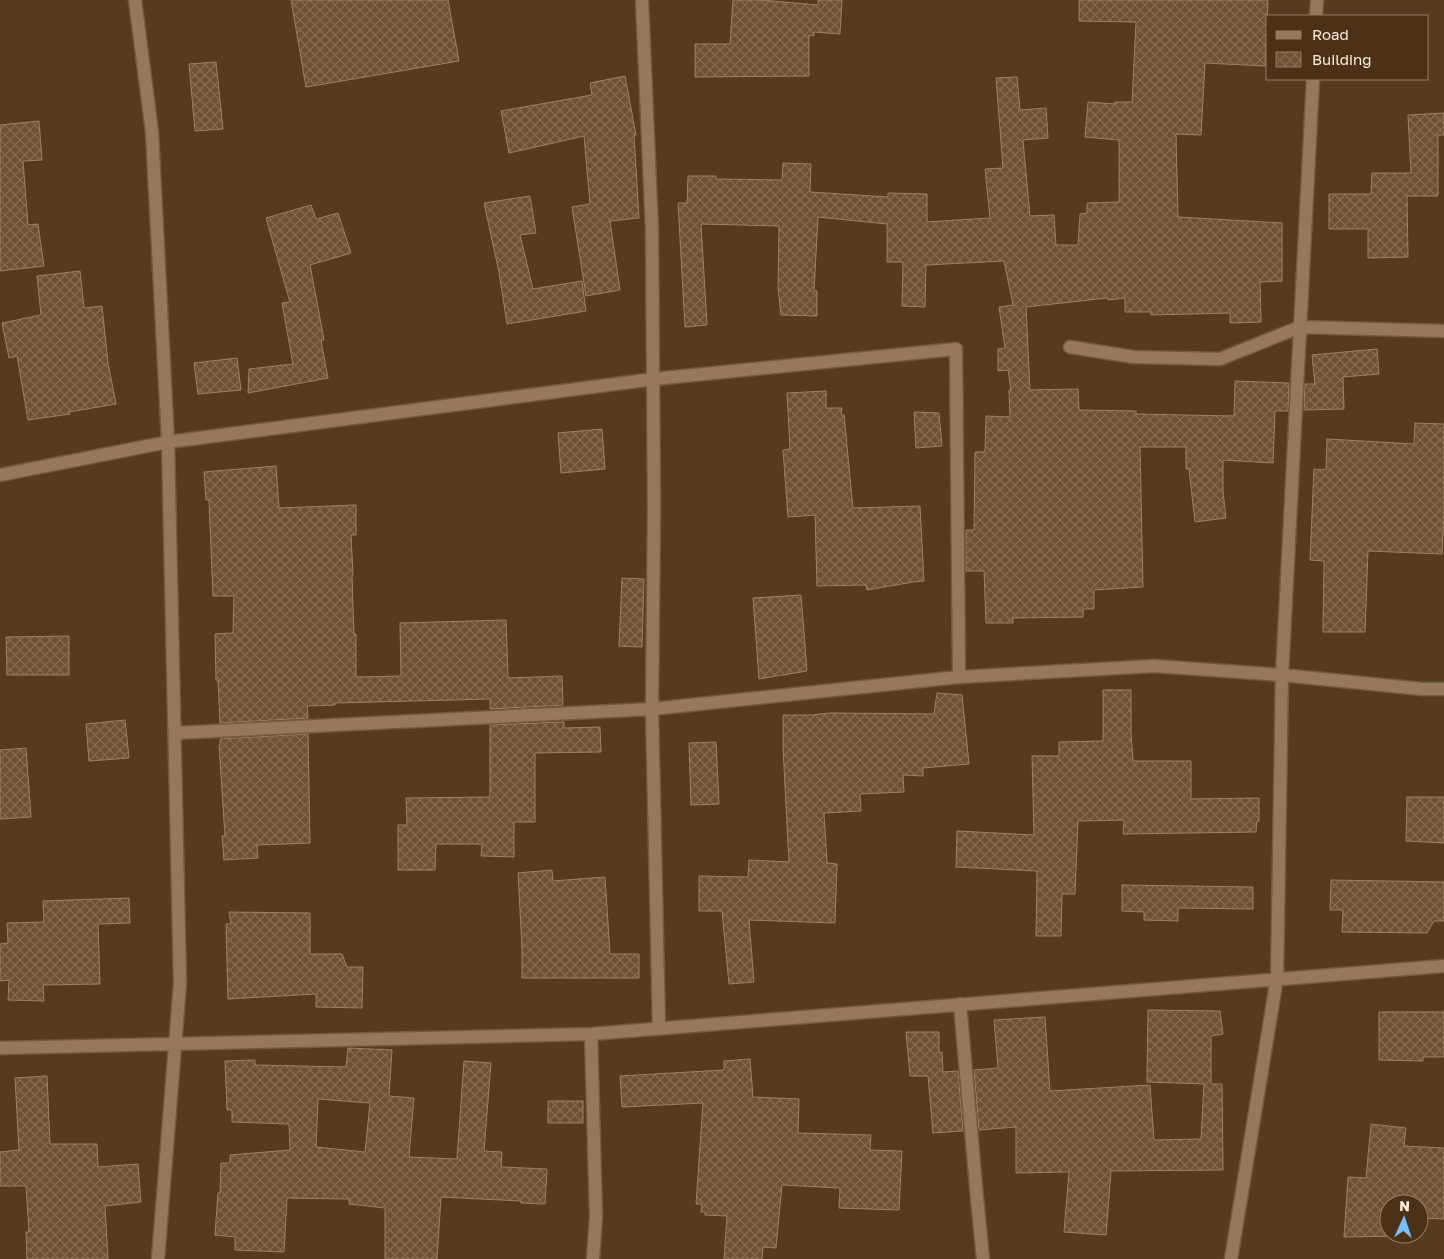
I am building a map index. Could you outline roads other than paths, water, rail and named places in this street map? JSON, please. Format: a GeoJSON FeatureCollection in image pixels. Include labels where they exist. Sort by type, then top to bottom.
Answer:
{"type":"FeatureCollection","features":[{"type":"Feature","properties":{"kind":"street"},"geometry":{"type":"LineString","coordinates":[[135,0],[152,132],[168,442],[180,983],[158,1259]]}},
{"type":"Feature","properties":{"kind":"street"},"geometry":{"type":"LineString","coordinates":[[642,0],[652,230],[654,378],[652,709],[659,1028]]}},
{"type":"Feature","properties":{"kind":"street"},"geometry":{"type":"LineString","coordinates":[[1316,0],[1316,15]]}},
{"type":"Feature","properties":{"kind":"street"},"geometry":{"type":"LineString","coordinates":[[1231,1259],[1277,978],[1282,675],[1313,80]]}},
{"type":"Feature","properties":{"kind":"street"},"geometry":{"type":"LineString","coordinates":[[1070,347],[1134,357],[1220,359],[1300,327],[1444,331]]}},
{"type":"Feature","properties":{"kind":"street"},"geometry":{"type":"LineString","coordinates":[[0,475],[168,442],[654,378],[956,349],[959,677]]}},
{"type":"Feature","properties":{"kind":"street"},"geometry":{"type":"LineString","coordinates":[[175,733],[652,709],[959,677],[1154,666],[1444,689]]}},
{"type":"Feature","properties":{"kind":"street"},"geometry":{"type":"LineString","coordinates":[[0,1048],[591,1034],[1444,966]]}},
{"type":"Feature","properties":{"kind":"street"},"geometry":{"type":"LineString","coordinates":[[960,1004],[983,1259]]}},
{"type":"Feature","properties":{"kind":"street"},"geometry":{"type":"LineString","coordinates":[[591,1034],[596,1217],[593,1259]]}}]}
